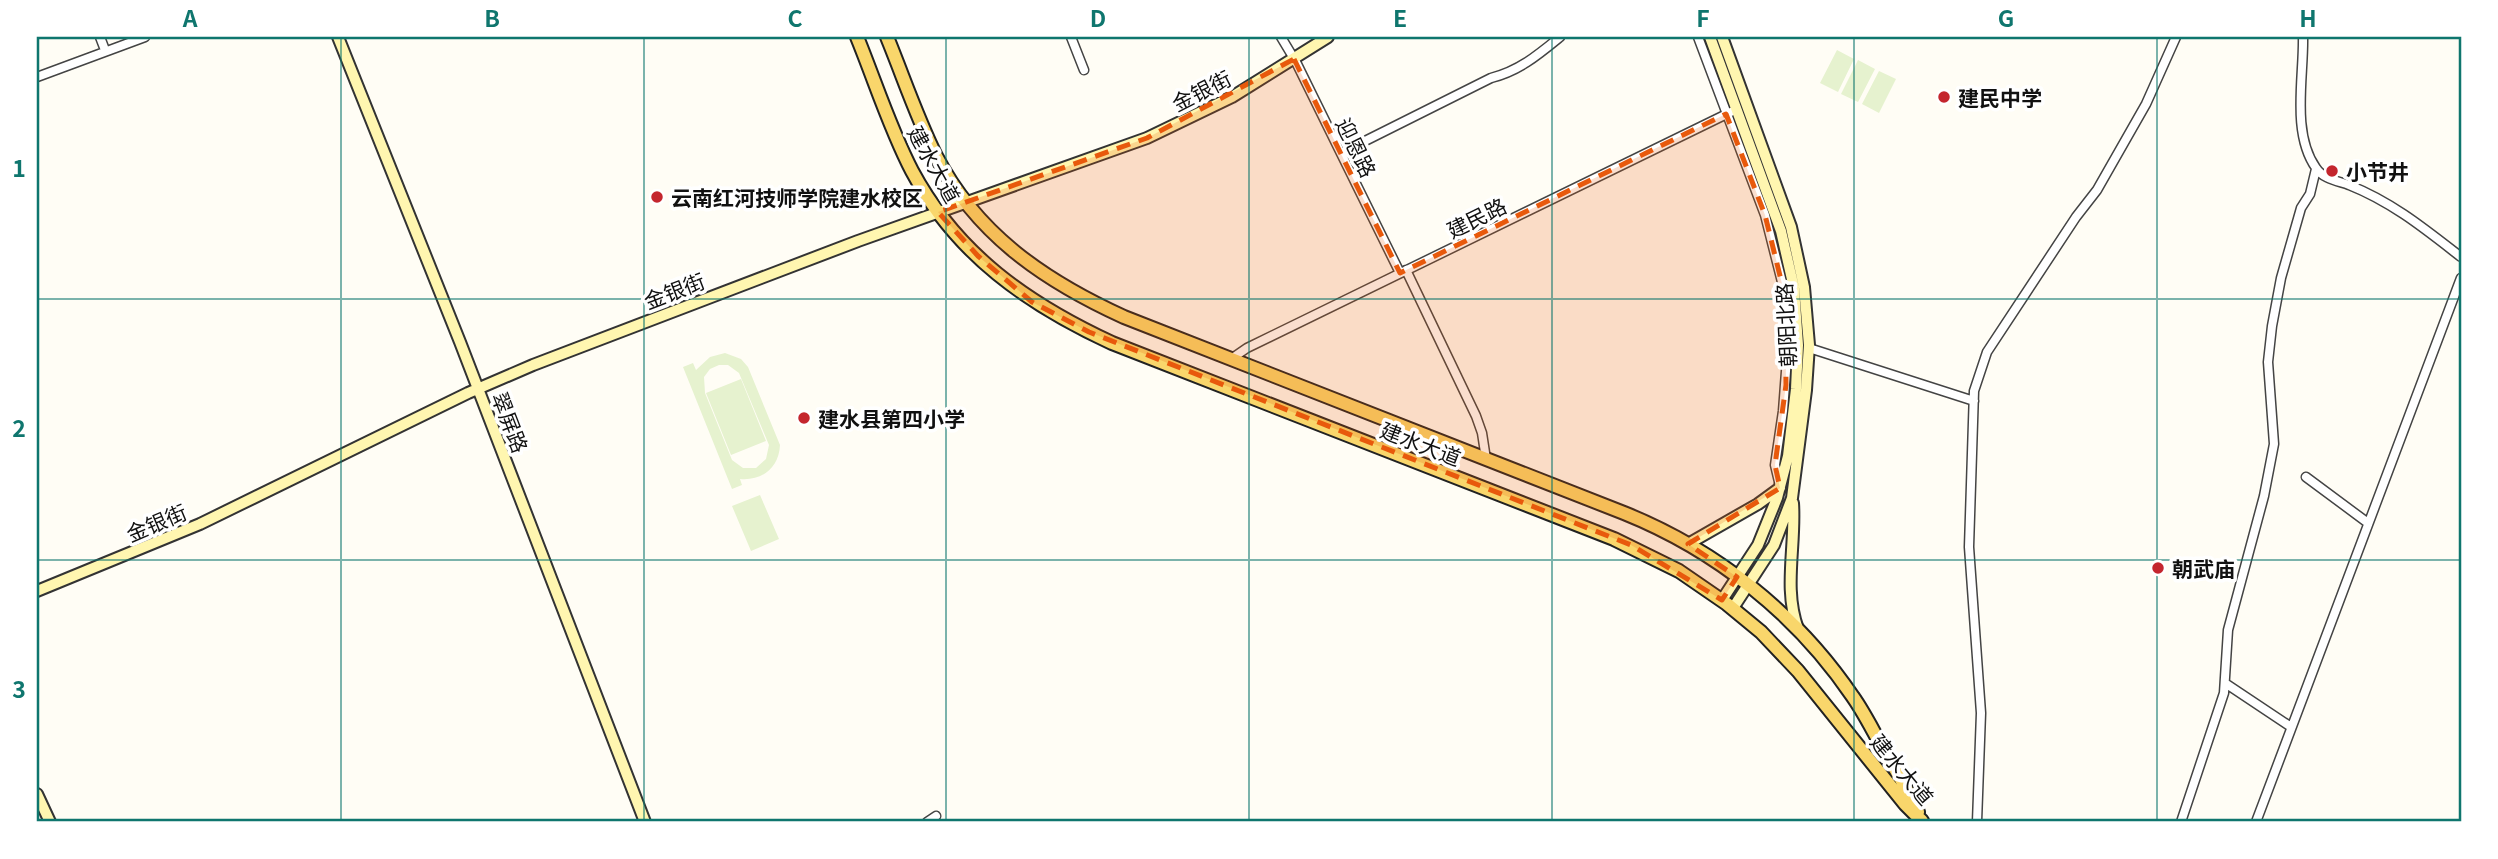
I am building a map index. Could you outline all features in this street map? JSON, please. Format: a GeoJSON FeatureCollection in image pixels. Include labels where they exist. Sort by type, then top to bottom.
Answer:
{"type":"FeatureCollection","features":[{"type":"Feature","properties":{"kind":"main road","name":"建水大道"},"geometry":{"type":"LineString","coordinates":[[857,37],[904,154],[920,185],[965,244],[1003,280],[1049,312],[1089,332],[1631,545],[1679,570],[1734,608],[1786,657],[1922,822]]}},
{"type":"Feature","properties":{"kind":"main road","name":"建水大道"},"geometry":{"type":"LineString","coordinates":[[887,37],[933,149],[967,202],[1021,258],[1063,287],[1124,317],[1642,520],[1688,544],[1749,585],[1798,629],[1853,697],[1908,790],[1922,822]]}},
{"type":"Feature","properties":{"kind":"street"},"geometry":{"type":"LineString","coordinates":[[100,37],[105,50]]}},
{"type":"Feature","properties":{"kind":"street"},"geometry":{"type":"LineString","coordinates":[[37,76],[145,37]]}},
{"type":"Feature","properties":{"kind":"street","name":"翠屏路"},"geometry":{"type":"LineString","coordinates":[[338,37],[645,822]]}},
{"type":"Feature","properties":{"kind":"street"},"geometry":{"type":"LineString","coordinates":[[1071,37],[1084,70]]}},
{"type":"Feature","properties":{"kind":"street","name":"迎恩路"},"geometry":{"type":"LineString","coordinates":[[1281,37],[1476,416],[1486,459]]}},
{"type":"Feature","properties":{"kind":"street","name":"金银街"},"geometry":{"type":"LineString","coordinates":[[37,591],[200,524],[477,389],[533,365],[858,241],[1157,133],[1232,97],[1328,37]]}},
{"type":"Feature","properties":{"kind":"street"},"geometry":{"type":"LineString","coordinates":[[1341,153],[1491,78],[1530,62],[1560,37]]}},
{"type":"Feature","properties":{"kind":"street"},"geometry":{"type":"LineString","coordinates":[[1688,544],[1758,504],[1780,488],[1775,465],[1786,384],[1788,332],[1785,296],[1765,215],[1698,37]]}},
{"type":"Feature","properties":{"kind":"street","name":"朝阳北路"},"geometry":{"type":"LineString","coordinates":[[1710,37],[1781,231],[1790,268],[1798,345],[1788,456],[1780,488],[1762,537],[1722,600]]}},
{"type":"Feature","properties":{"kind":"street","name":"朝阳北路"},"geometry":{"type":"LineString","coordinates":[[1722,37],[1794,237],[1804,287],[1809,348],[1792,498],[1774,545],[1734,608]]}},
{"type":"Feature","properties":{"kind":"street"},"geometry":{"type":"LineString","coordinates":[[1977,822],[1981,700],[1969,547],[1976,380],[1987,352],[2076,217],[2097,190],[2146,104],[2176,37]]}},
{"type":"Feature","properties":{"kind":"street"},"geometry":{"type":"LineString","coordinates":[[2181,822],[2224,693],[2228,630],[2264,496],[2274,444],[2268,362],[2272,326],[2284,266],[2301,208],[2310,194],[2316,169],[2306,143],[2300,115],[2303,37]]}},
{"type":"Feature","properties":{"kind":"street","name":"建民路"},"geometry":{"type":"LineString","coordinates":[[1231,359],[1247,348],[1737,109]]}},
{"type":"Feature","properties":{"kind":"street"},"geometry":{"type":"LineString","coordinates":[[2316,169],[2333,180],[2348,184],[2395,206],[2461,257]]}},
{"type":"Feature","properties":{"kind":"street"},"geometry":{"type":"LineString","coordinates":[[2256,822],[2461,278]]}},
{"type":"Feature","properties":{"kind":"street"},"geometry":{"type":"LineString","coordinates":[[1809,348],[1974,401]]}},
{"type":"Feature","properties":{"kind":"street"},"geometry":{"type":"LineString","coordinates":[[2305,477],[2368,523]]}},
{"type":"Feature","properties":{"kind":"street"},"geometry":{"type":"LineString","coordinates":[[1792,498],[1794,527],[1790,598],[1798,629]]}},
{"type":"Feature","properties":{"kind":"street"},"geometry":{"type":"LineString","coordinates":[[2225,683],[2291,727]]}},
{"type":"Feature","properties":{"kind":"street"},"geometry":{"type":"LineString","coordinates":[[37,794],[50,822]]}},
{"type":"Feature","properties":{"kind":"street"},"geometry":{"type":"LineString","coordinates":[[927,822],[936,816]]}},
{"type":"Feature","properties":{"kind":"highlighted area"},"geometry":{"type":"Polygon","coordinates":[[[1294,59],[1400,273],[1726,114],[1765,215],[1785,296],[1786,385],[1775,465],[1780,488],[1688,544],[1737,577],[1722,600],[1631,545],[1089,332],[1032,302],[978,256],[938,212],[1147,138],[1294,59]]]}},
{"type":"Feature","properties":{"kind":"green space"},"geometry":{"type":"Polygon","coordinates":[[[1837,50],[1854,59],[1838,92],[1820,83],[1837,50]]]}},
{"type":"Feature","properties":{"kind":"green space"},"geometry":{"type":"Polygon","coordinates":[[[1858,60],[1875,69],[1858,102],[1841,94],[1858,60]]]}},
{"type":"Feature","properties":{"kind":"green space"},"geometry":{"type":"Polygon","coordinates":[[[1879,71],[1896,79],[1879,113],[1862,104],[1879,71]]]}},
{"type":"Feature","properties":{"kind":"green space"},"geometry":{"type":"Polygon","coordinates":[[[725,353],[741,359],[748,367],[780,445],[776,460],[768,471],[755,478],[740,479],[742,485],[732,489],[683,367],[693,363],[696,370],[710,357],[725,353]],[[728,365],[710,369],[704,377],[705,393],[732,460],[743,468],[756,468],[766,459],[769,445],[739,373],[728,365]]]}},
{"type":"Feature","properties":{"kind":"green space"},"geometry":{"type":"Polygon","coordinates":[[[741,379],[766,441],[731,455],[706,393],[741,379]]]}},
{"type":"Feature","properties":{"kind":"green space"},"geometry":{"type":"Polygon","coordinates":[[[760,495],[779,539],[751,551],[732,506],[760,495]]]}},
{"type":"Feature","properties":{"kind":"place","name":"建民中学"},"geometry":{"type":"Point","coordinates":[1944,97]}},
{"type":"Feature","properties":{"kind":"place","name":"小节井"},"geometry":{"type":"Point","coordinates":[2332,171]}},
{"type":"Feature","properties":{"kind":"place","name":"云南红河技师学院建水校区"},"geometry":{"type":"Point","coordinates":[657,197]}},
{"type":"Feature","properties":{"kind":"place","name":"建水县第四小学"},"geometry":{"type":"Point","coordinates":[804,418]}},
{"type":"Feature","properties":{"kind":"place","name":"朝武庙"},"geometry":{"type":"Point","coordinates":[2158,568]}}]}
